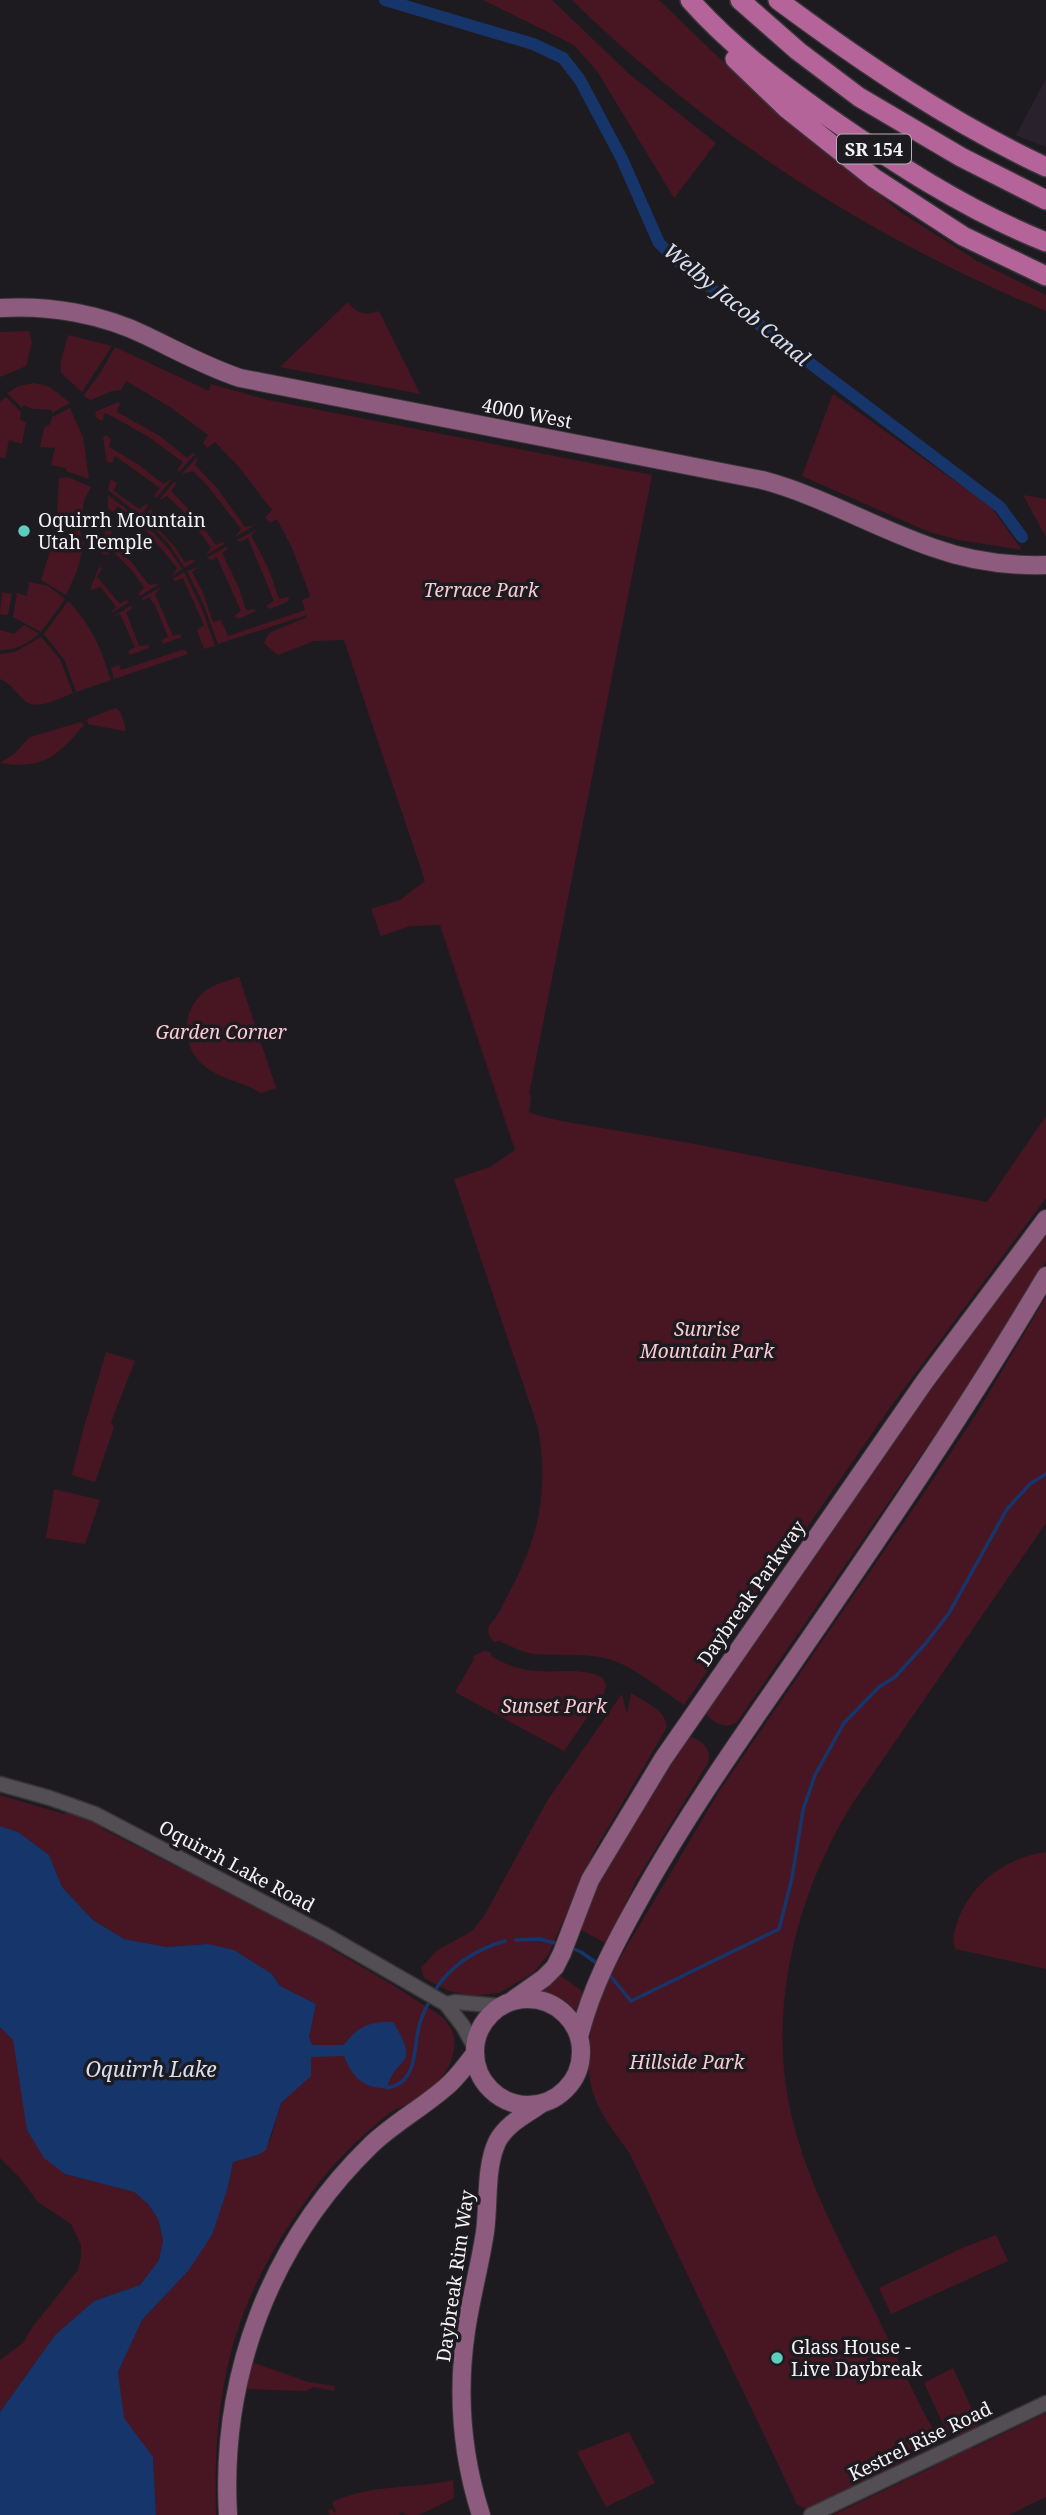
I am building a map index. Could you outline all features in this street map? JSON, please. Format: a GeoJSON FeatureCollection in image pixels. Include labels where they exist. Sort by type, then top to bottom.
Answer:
{"type":"FeatureCollection","features":[{"type":"Feature","properties":{"kind":"highway","name":"SR 154"},"geometry":{"type":"LineString","coordinates":[[690,0],[718,31],[810,104],[918,178],[1046,242]]}},
{"type":"Feature","properties":{"kind":"highway","name":"SR 154"},"geometry":{"type":"LineString","coordinates":[[740,0],[798,51],[859,97],[961,157],[1046,200]]}},
{"type":"Feature","properties":{"kind":"highway"},"geometry":{"type":"LineString","coordinates":[[778,0],[915,96],[998,144],[1046,167]]}},
{"type":"Feature","properties":{"kind":"highway"},"geometry":{"type":"LineString","coordinates":[[718,31],[738,63],[761,86],[865,171],[963,236],[1046,276]]}},
{"type":"Feature","properties":{"kind":"main road","name":"4000 West"},"geometry":{"type":"LineString","coordinates":[[0,308],[45,308],[99,318],[133,330],[203,365],[240,378],[762,480],[809,495],[946,552],[993,562],[1046,565]]}},
{"type":"Feature","properties":{"kind":"main road","name":"Daybreak Parkway"},"geometry":{"type":"LineString","coordinates":[[506,2003],[544,1978],[559,1960],[583,1894],[601,1859],[676,1739],[925,1381],[1046,1219]]}},
{"type":"Feature","properties":{"kind":"main road"},"geometry":{"type":"LineString","coordinates":[[474,2050],[479,2075],[492,2092],[510,2102],[530,2106],[541,2104],[561,2094],[572,2081],[580,2065],[579,2037],[591,1995],[653,1875],[705,1791],[933,1458],[1046,1276]]}},
{"type":"Feature","properties":{"kind":"main road"},"geometry":{"type":"LineString","coordinates":[[228,2515],[228,2445],[239,2374],[252,2328],[282,2262],[316,2208],[355,2161],[396,2123],[449,2085],[474,2050],[485,2019],[506,2003],[536,1999],[555,2006],[570,2019],[579,2037]]}},
{"type":"Feature","properties":{"kind":"main road","name":"Daybreak Rim Way"},"geometry":{"type":"LineString","coordinates":[[481,2515],[464,2434],[461,2389],[466,2330],[483,2247],[494,2151],[505,2131],[541,2104]]}},
{"type":"Feature","properties":{"kind":"street","name":"Oquirrh Lake Road"},"geometry":{"type":"LineString","coordinates":[[0,1784],[87,1811],[326,1935],[446,2004],[463,2026],[474,2050]]}},
{"type":"Feature","properties":{"kind":"street"},"geometry":{"type":"LineString","coordinates":[[446,2004],[506,2003]]}},
{"type":"Feature","properties":{"kind":"street","name":"Kestrel Rise Road"},"geometry":{"type":"LineString","coordinates":[[811,2515],[1046,2403]]}},
{"type":"Feature","properties":{"kind":"shaded area"},"geometry":{"type":"Polygon","coordinates":[[[1046,79],[1046,147],[1016,135],[1046,79]]]}},
{"type":"Feature","properties":{"kind":"green space"},"geometry":{"type":"Polygon","coordinates":[[[483,0],[552,0],[628,73],[716,143],[674,198],[597,71],[574,45],[483,0]]]}},
{"type":"Feature","properties":{"kind":"green space"},"geometry":{"type":"Polygon","coordinates":[[[572,0],[659,0],[718,57],[900,212],[979,262],[1046,295],[1046,311],[916,250],[794,178],[680,95],[572,0]]]}},
{"type":"Feature","properties":{"kind":"green space"},"geometry":{"type":"Polygon","coordinates":[[[348,302],[362,313],[379,311],[420,394],[280,367],[348,302]]]}},
{"type":"Feature","properties":{"kind":"green space"},"geometry":{"type":"Polygon","coordinates":[[[29,331],[32,342],[26,366],[0,377],[0,332],[29,331]]]}},
{"type":"Feature","properties":{"kind":"green space"},"geometry":{"type":"Polygon","coordinates":[[[68,335],[112,346],[82,392],[61,373],[61,361],[68,335]]]}},
{"type":"Feature","properties":{"kind":"green space"},"geometry":{"type":"Polygon","coordinates":[[[115,347],[209,391],[211,384],[268,400],[652,475],[529,1094],[529,1113],[987,1202],[1046,1116],[1046,1198],[889,1409],[684,1705],[626,1666],[605,1658],[530,1653],[499,1641],[494,1642],[490,1636],[489,1625],[498,1614],[519,1572],[534,1533],[542,1494],[541,1451],[538,1428],[454,1179],[490,1167],[515,1150],[440,925],[410,926],[381,936],[371,909],[400,900],[425,881],[344,640],[314,641],[278,655],[264,643],[269,633],[307,615],[218,644],[203,603],[187,571],[199,567],[192,572],[213,622],[221,620],[228,636],[305,610],[302,600],[310,595],[292,548],[277,519],[270,523],[265,517],[272,510],[238,466],[215,442],[207,448],[203,443],[208,435],[170,407],[126,381],[121,390],[91,400],[85,397],[115,347]]]}},
{"type":"Feature","properties":{"kind":"green space"},"geometry":{"type":"Polygon","coordinates":[[[34,383],[50,387],[70,403],[52,413],[52,410],[33,409],[24,405],[22,408],[7,393],[19,386],[34,383]]]}},
{"type":"Feature","properties":{"kind":"green space"},"geometry":{"type":"Polygon","coordinates":[[[833,394],[991,507],[1022,550],[959,540],[929,532],[802,476],[833,394]]]}},
{"type":"Feature","properties":{"kind":"green space"},"geometry":{"type":"Polygon","coordinates":[[[6,397],[21,412],[20,420],[26,422],[22,444],[9,440],[5,458],[0,457],[0,402],[6,397]]]}},
{"type":"Feature","properties":{"kind":"green space"},"geometry":{"type":"Polygon","coordinates":[[[118,402],[120,404],[117,412],[160,436],[187,458],[195,454],[179,472],[183,462],[149,437],[108,414],[104,413],[103,420],[96,417],[95,412],[118,402]]]}},
{"type":"Feature","properties":{"kind":"green space"},"geometry":{"type":"Polygon","coordinates":[[[70,408],[83,437],[89,479],[66,471],[66,468],[51,465],[55,448],[40,447],[44,428],[50,424],[52,417],[70,408]]]}},
{"type":"Feature","properties":{"kind":"green space"},"geometry":{"type":"Polygon","coordinates":[[[106,435],[111,439],[109,447],[139,465],[163,484],[172,479],[156,498],[154,496],[160,488],[115,456],[112,463],[107,462],[103,438],[106,435]]]}},
{"type":"Feature","properties":{"kind":"green space"},"geometry":{"type":"Polygon","coordinates":[[[198,456],[195,465],[217,488],[245,527],[255,525],[235,537],[241,529],[207,485],[193,471],[182,474],[198,456]]]}},
{"type":"Feature","properties":{"kind":"green space"},"geometry":{"type":"Polygon","coordinates":[[[68,477],[91,487],[84,500],[80,531],[84,544],[77,571],[66,595],[41,580],[56,533],[59,478],[68,477]]]}},
{"type":"Feature","properties":{"kind":"green space"},"geometry":{"type":"Polygon","coordinates":[[[111,479],[117,483],[114,491],[139,509],[146,504],[148,506],[140,515],[108,490],[111,479]]]}},
{"type":"Feature","properties":{"kind":"green space"},"geometry":{"type":"Polygon","coordinates":[[[175,481],[171,491],[194,515],[216,545],[223,542],[224,544],[206,555],[211,547],[184,512],[167,496],[159,500],[175,481]]]}},
{"type":"Feature","properties":{"kind":"green space"},"geometry":{"type":"Polygon","coordinates":[[[108,495],[138,518],[131,526],[129,524],[132,517],[118,506],[113,512],[108,508],[108,495]]]}},
{"type":"Feature","properties":{"kind":"green space"},"geometry":{"type":"Polygon","coordinates":[[[1023,495],[1046,499],[1046,537],[1023,495]]]}},
{"type":"Feature","properties":{"kind":"green space"},"geometry":{"type":"Polygon","coordinates":[[[151,509],[153,512],[148,518],[174,546],[185,563],[192,559],[195,561],[185,568],[169,544],[143,517],[151,509]]]}},
{"type":"Feature","properties":{"kind":"green space"},"geometry":{"type":"Polygon","coordinates":[[[141,519],[170,551],[182,569],[172,576],[177,568],[145,529],[141,526],[133,529],[141,519]]]}},
{"type":"Feature","properties":{"kind":"green space"},"geometry":{"type":"Polygon","coordinates":[[[106,529],[112,531],[109,539],[149,585],[159,584],[140,596],[139,593],[144,588],[134,573],[112,550],[107,555],[101,553],[106,529]]]}},
{"type":"Feature","properties":{"kind":"green space"},"geometry":{"type":"Polygon","coordinates":[[[258,529],[251,535],[269,570],[279,599],[289,599],[270,609],[266,606],[274,601],[248,538],[240,542],[237,540],[258,529]]]}},
{"type":"Feature","properties":{"kind":"green space"},"geometry":{"type":"Polygon","coordinates":[[[227,546],[222,553],[246,610],[256,611],[238,619],[234,616],[241,611],[217,557],[211,560],[207,558],[227,546]]]}},
{"type":"Feature","properties":{"kind":"green space"},"geometry":{"type":"Polygon","coordinates":[[[99,567],[102,568],[97,577],[120,604],[126,600],[129,602],[110,614],[116,607],[101,587],[90,590],[99,567]]]}},
{"type":"Feature","properties":{"kind":"green space"},"geometry":{"type":"Polygon","coordinates":[[[184,572],[202,609],[215,646],[204,649],[197,630],[204,625],[183,578],[175,581],[173,579],[184,572]]]}},
{"type":"Feature","properties":{"kind":"green space"},"geometry":{"type":"Polygon","coordinates":[[[29,582],[48,586],[65,599],[41,632],[13,617],[17,593],[27,596],[29,582]]]}},
{"type":"Feature","properties":{"kind":"green space"},"geometry":{"type":"Polygon","coordinates":[[[161,587],[155,594],[173,636],[179,634],[182,637],[163,644],[161,640],[168,637],[155,605],[149,597],[143,600],[142,598],[161,587]]]}},
{"type":"Feature","properties":{"kind":"green space"},"geometry":{"type":"Polygon","coordinates":[[[2,592],[12,594],[8,615],[0,614],[2,592]]]}},
{"type":"Feature","properties":{"kind":"green space"},"geometry":{"type":"Polygon","coordinates":[[[68,601],[94,637],[111,680],[76,692],[65,661],[44,634],[68,601]]]}},
{"type":"Feature","properties":{"kind":"green space"},"geometry":{"type":"Polygon","coordinates":[[[132,605],[126,612],[139,646],[148,645],[149,648],[130,655],[128,651],[135,647],[120,614],[111,618],[132,605]]]}},
{"type":"Feature","properties":{"kind":"green space"},"geometry":{"type":"Polygon","coordinates":[[[24,625],[39,634],[21,646],[0,650],[0,630],[14,634],[24,625]]]}},
{"type":"Feature","properties":{"kind":"green space"},"geometry":{"type":"Polygon","coordinates":[[[41,637],[60,659],[73,693],[49,703],[36,705],[25,701],[0,679],[0,654],[15,652],[41,637]]]}},
{"type":"Feature","properties":{"kind":"green space"},"geometry":{"type":"Polygon","coordinates":[[[182,650],[188,654],[114,679],[111,668],[119,665],[121,670],[182,650]]]}},
{"type":"Feature","properties":{"kind":"green space"},"geometry":{"type":"Polygon","coordinates":[[[116,708],[121,713],[126,730],[88,724],[87,719],[116,708]]]}},
{"type":"Feature","properties":{"kind":"green space"},"geometry":{"type":"Polygon","coordinates":[[[81,722],[84,725],[75,736],[48,758],[27,764],[0,763],[14,754],[30,737],[81,722]]]}},
{"type":"Feature","properties":{"kind":"green space","name":"Garden Corner"},"geometry":{"type":"Polygon","coordinates":[[[239,977],[276,1088],[261,1093],[207,1068],[198,1060],[188,1041],[188,1020],[196,1000],[212,987],[239,977]]]}},
{"type":"Feature","properties":{"kind":"green space"},"geometry":{"type":"Polygon","coordinates":[[[1046,1230],[1046,1261],[990,1355],[737,1722],[728,1726],[715,1722],[704,1711],[943,1367],[1046,1230]]]}},
{"type":"Feature","properties":{"kind":"green space","name":"Hillside Park"},"geometry":{"type":"Polygon","coordinates":[[[1046,1297],[1046,1523],[852,1804],[818,1869],[805,1904],[787,1976],[783,2050],[786,2087],[800,2147],[836,2234],[938,2441],[934,2450],[925,2451],[808,2510],[795,2503],[630,2154],[600,2109],[594,2095],[588,2063],[591,2030],[605,1983],[720,1790],[977,1413],[1046,1297]]]}},
{"type":"Feature","properties":{"kind":"green space"},"geometry":{"type":"Polygon","coordinates":[[[106,1352],[135,1361],[111,1422],[114,1428],[95,1482],[72,1475],[106,1352]]]}},
{"type":"Feature","properties":{"kind":"green space"},"geometry":{"type":"Polygon","coordinates":[[[54,1489],[100,1500],[85,1544],[46,1538],[54,1489]]]}},
{"type":"Feature","properties":{"kind":"green space","name":"Sunset Park"},"geometry":{"type":"Polygon","coordinates":[[[484,1651],[490,1652],[492,1657],[502,1662],[524,1669],[578,1671],[603,1678],[606,1685],[604,1693],[564,1751],[455,1692],[474,1659],[473,1656],[484,1651]]]}},
{"type":"Feature","properties":{"kind":"green space"},"geometry":{"type":"Polygon","coordinates":[[[631,1693],[660,1712],[664,1717],[666,1729],[593,1853],[548,1955],[533,1973],[499,1993],[473,1996],[449,1991],[424,1978],[421,1968],[436,1951],[472,1931],[484,1916],[547,1801],[622,1694],[627,1714],[631,1693]]]}},
{"type":"Feature","properties":{"kind":"green space"},"geometry":{"type":"Polygon","coordinates":[[[688,1736],[707,1749],[708,1763],[636,1881],[607,1944],[578,1928],[587,1902],[626,1829],[688,1736]]]}},
{"type":"Feature","properties":{"kind":"green space"},"geometry":{"type":"Polygon","coordinates":[[[0,1795],[64,1814],[68,1812],[101,1825],[103,1829],[179,1868],[183,1866],[216,1884],[217,1888],[330,1945],[331,1949],[442,2017],[453,2035],[452,2057],[438,2082],[423,2095],[390,2113],[344,2154],[293,2219],[269,2258],[250,2297],[225,2377],[216,2465],[216,2515],[156,2515],[153,2458],[123,2418],[118,2372],[142,2320],[189,2270],[228,2187],[233,2162],[258,2155],[270,2141],[281,2103],[310,2076],[309,2037],[316,2004],[280,1986],[272,1974],[208,1944],[166,1947],[124,1939],[93,1920],[62,1887],[49,1855],[18,1832],[0,1826],[0,1795]]]}},
{"type":"Feature","properties":{"kind":"green space"},"geometry":{"type":"Polygon","coordinates":[[[1046,1852],[1046,1969],[956,1949],[953,1940],[957,1923],[971,1896],[981,1885],[991,1875],[1017,1860],[1046,1852]]]}},
{"type":"Feature","properties":{"kind":"green space"},"geometry":{"type":"Polygon","coordinates":[[[558,1974],[583,1992],[576,2010],[554,1995],[542,1992],[558,1974]]]}},
{"type":"Feature","properties":{"kind":"green space"},"geometry":{"type":"Polygon","coordinates":[[[0,2027],[13,2040],[18,2065],[65,2174],[134,2192],[148,2204],[158,2219],[163,2240],[159,2260],[140,2285],[94,2301],[55,2335],[0,2412],[0,2360],[23,2343],[78,2270],[81,2245],[71,2224],[38,2202],[0,2158],[0,2027]]]}},
{"type":"Feature","properties":{"kind":"green space"},"geometry":{"type":"Polygon","coordinates":[[[996,2235],[1008,2261],[891,2314],[879,2288],[960,2249],[996,2235]]]}},
{"type":"Feature","properties":{"kind":"green space"},"geometry":{"type":"Polygon","coordinates":[[[252,2362],[308,2382],[335,2386],[334,2391],[314,2387],[305,2391],[246,2389],[252,2362]]]}},
{"type":"Feature","properties":{"kind":"green space"},"geometry":{"type":"Polygon","coordinates":[[[953,2368],[979,2425],[960,2437],[948,2435],[924,2383],[953,2368]]]}},
{"type":"Feature","properties":{"kind":"green space"},"geometry":{"type":"Polygon","coordinates":[[[1046,2413],[1046,2497],[1009,2515],[833,2515],[933,2467],[934,2463],[968,2446],[973,2448],[1046,2413]]]}},
{"type":"Feature","properties":{"kind":"green space"},"geometry":{"type":"Polygon","coordinates":[[[629,2432],[655,2483],[606,2507],[577,2452],[629,2432]]]}},
{"type":"Feature","properties":{"kind":"green space"},"geometry":{"type":"Polygon","coordinates":[[[453,2480],[454,2498],[419,2515],[406,2515],[402,2512],[399,2515],[330,2515],[328,2510],[336,2512],[332,2502],[363,2492],[453,2480]]]}},
{"type":"Feature","properties":{"kind":"water","name":"Oquirrh Lake"},"geometry":{"type":"Polygon","coordinates":[[[0,1826],[18,1832],[49,1855],[62,1887],[93,1920],[124,1939],[166,1947],[208,1944],[234,1950],[272,1974],[280,1986],[316,2004],[309,2037],[312,2045],[344,2045],[359,2029],[371,2024],[393,2022],[406,2048],[404,2060],[391,2077],[387,2088],[365,2084],[355,2076],[344,2056],[311,2057],[311,2076],[281,2103],[266,2150],[233,2162],[228,2187],[212,2235],[189,2270],[142,2320],[118,2372],[124,2418],[153,2457],[156,2515],[0,2515],[0,2412],[55,2335],[94,2301],[140,2285],[159,2260],[163,2240],[158,2219],[148,2204],[134,2192],[65,2174],[44,2158],[27,2130],[13,2040],[0,2027],[0,1826]]]}},
{"type":"Feature","properties":{"kind":"waterway","name":"Welby Jacob Canal"},"geometry":{"type":"LineString","coordinates":[[385,0],[533,44],[563,58],[580,80],[622,159],[659,243],[687,270],[1000,507],[1022,537]]}},
{"type":"Feature","properties":{"kind":"waterway"},"geometry":{"type":"LineString","coordinates":[[607,1972],[631,2001],[779,1929],[792,1878],[803,1810],[815,1775],[844,1723],[879,1687],[895,1677],[926,1643],[949,1613],[1007,1509],[1030,1484],[1046,1474]]}},
{"type":"Feature","properties":{"kind":"waterway"},"geometry":{"type":"LineString","coordinates":[[516,1940],[540,1939],[558,1944]]}},
{"type":"Feature","properties":{"kind":"waterway"},"geometry":{"type":"LineString","coordinates":[[434,1992],[447,1974],[464,1960],[505,1941]]}},
{"type":"Feature","properties":{"kind":"waterway"},"geometry":{"type":"LineString","coordinates":[[569,1947],[598,1964]]}},
{"type":"Feature","properties":{"kind":"waterway"},"geometry":{"type":"LineString","coordinates":[[387,2088],[403,2081],[408,2075],[420,2021],[431,1999]]}},
{"type":"Feature","properties":{"kind":"place","name":"Oquirrh Mountain Utah Temple"},"geometry":{"type":"Point","coordinates":[24,531]}},
{"type":"Feature","properties":{"kind":"place","name":"Glass House - Live Daybreak"},"geometry":{"type":"Point","coordinates":[777,2358]}},
{"type":"Feature","properties":{"kind":"park label","name":"Terrace Park"},"geometry":{"type":"Point","coordinates":[481,590]}},
{"type":"Feature","properties":{"kind":"park label","name":"Sunrise Mountain Park"},"geometry":{"type":"Point","coordinates":[707,1340]}}]}
